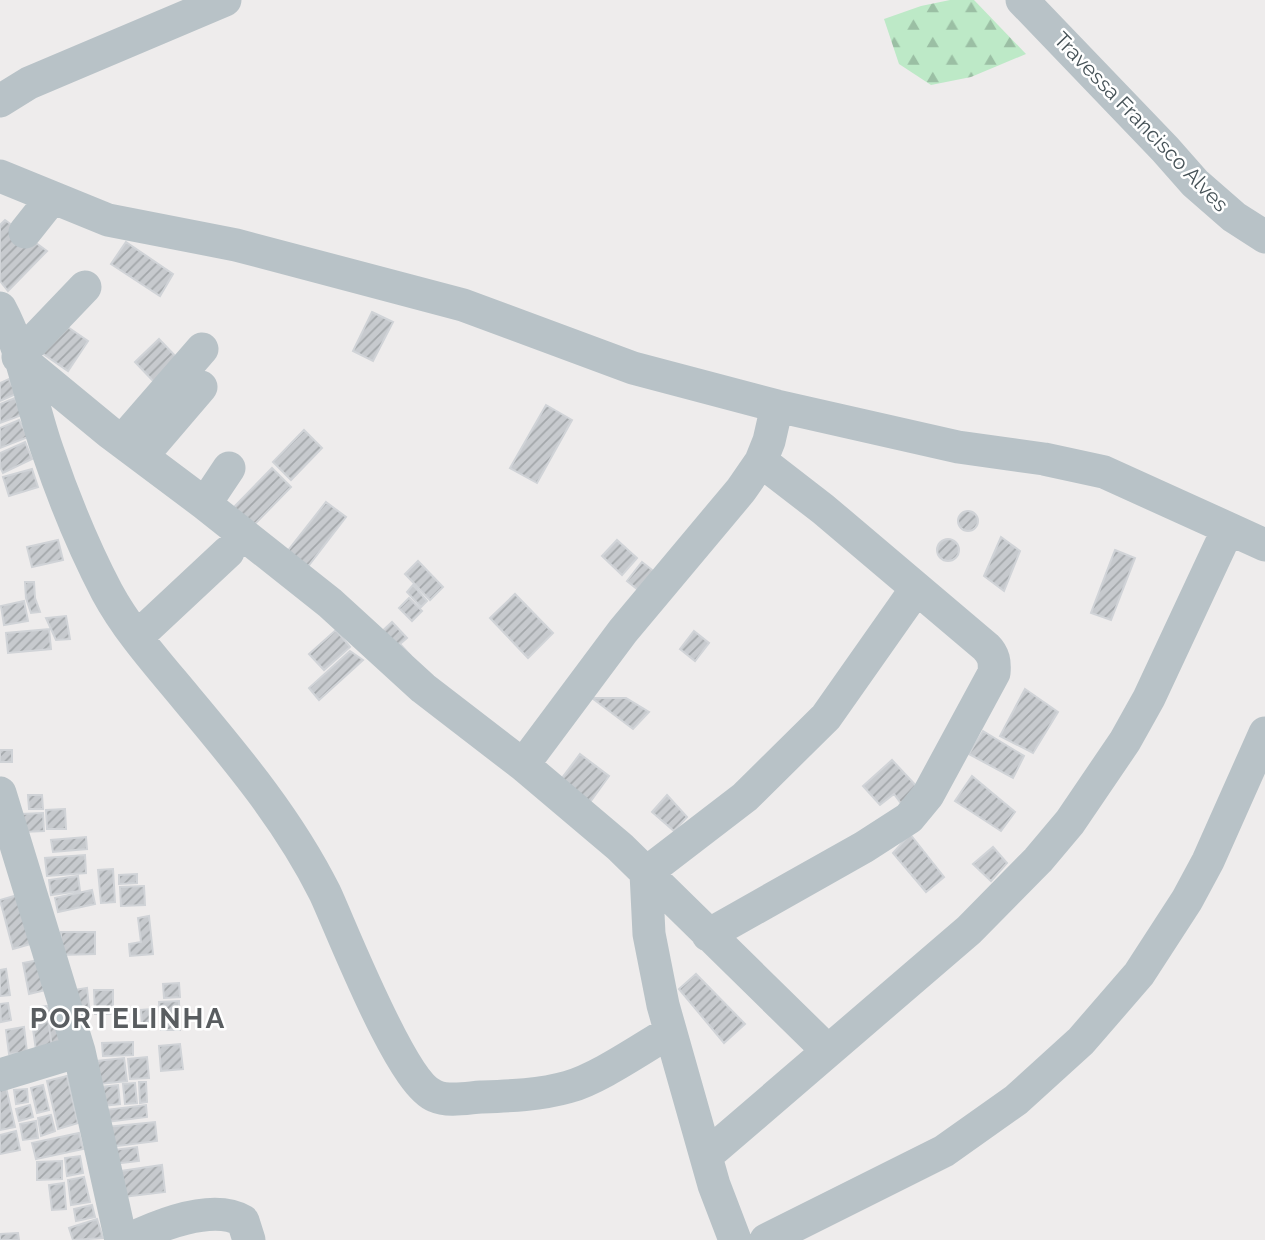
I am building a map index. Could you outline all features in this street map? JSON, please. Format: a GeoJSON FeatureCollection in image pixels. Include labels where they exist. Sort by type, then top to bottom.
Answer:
{"type":"FeatureCollection","features":[{"type":"Feature","properties":{"kind":"street"},"geometry":{"type":"LineString","coordinates":[[0,101],[29,83],[225,0]]}},
{"type":"Feature","properties":{"kind":"street","name":"Travessa Francisco Alves"},"geometry":{"type":"LineString","coordinates":[[1022,0],[1195,183],[1234,217],[1265,237]]}},
{"type":"Feature","properties":{"kind":"street"},"geometry":{"type":"LineString","coordinates":[[0,176],[108,220],[236,245],[463,305],[633,368],[777,406],[958,447],[1044,458],[1104,472],[1265,545]]}},
{"type":"Feature","properties":{"kind":"street"},"geometry":{"type":"LineString","coordinates":[[25,232],[51,198]]}},
{"type":"Feature","properties":{"kind":"street"},"geometry":{"type":"LineString","coordinates":[[18,357],[85,287]]}},
{"type":"Feature","properties":{"kind":"street"},"geometry":{"type":"LineString","coordinates":[[0,308],[48,453],[107,592],[137,638],[256,781],[303,851],[405,1065],[417,1082],[433,1096],[447,1099],[515,1096],[569,1087],[670,1032]]}},
{"type":"Feature","properties":{"kind":"street"},"geometry":{"type":"LineString","coordinates":[[132,449],[202,349]]}},
{"type":"Feature","properties":{"kind":"street"},"geometry":{"type":"LineString","coordinates":[[18,357],[330,603],[424,688],[523,765],[620,847],[828,1051]]}},
{"type":"Feature","properties":{"kind":"street"},"geometry":{"type":"LineString","coordinates":[[132,449],[201,387]]}},
{"type":"Feature","properties":{"kind":"street"},"geometry":{"type":"LineString","coordinates":[[523,765],[623,631],[741,490],[761,461],[777,406]]}},
{"type":"Feature","properties":{"kind":"street"},"geometry":{"type":"LineString","coordinates":[[708,935],[864,847],[909,817],[928,795],[994,673],[995,663],[986,648],[823,509],[761,461]]}},
{"type":"Feature","properties":{"kind":"street"},"geometry":{"type":"LineString","coordinates":[[205,503],[229,468]]}},
{"type":"Feature","properties":{"kind":"street"},"geometry":{"type":"LineString","coordinates":[[706,1156],[987,913],[1070,822],[1125,741],[1149,698],[1228,529]]}},
{"type":"Feature","properties":{"kind":"street"},"geometry":{"type":"LineString","coordinates":[[137,638],[228,552]]}},
{"type":"Feature","properties":{"kind":"street"},"geometry":{"type":"LineString","coordinates":[[646,873],[745,797],[826,717],[916,589]]}},
{"type":"Feature","properties":{"kind":"street"},"geometry":{"type":"LineString","coordinates":[[766,1240],[944,1151],[1016,1100],[1081,1041],[1139,974],[1187,900],[1208,861],[1265,733]]}},
{"type":"Feature","properties":{"kind":"street"},"geometry":{"type":"LineString","coordinates":[[0,793],[13,880],[79,1052],[121,1240]]}},
{"type":"Feature","properties":{"kind":"street"},"geometry":{"type":"LineString","coordinates":[[646,873],[649,934],[670,1032],[734,1240]]}},
{"type":"Feature","properties":{"kind":"street"},"geometry":{"type":"LineString","coordinates":[[0,1074],[79,1052]]}},
{"type":"Feature","properties":{"kind":"street"},"geometry":{"type":"LineString","coordinates":[[128,1240],[148,1230],[209,1213],[223,1213],[243,1221],[249,1240]]}},
{"type":"Feature","properties":{"kind":"green space"},"geometry":{"type":"Polygon","coordinates":[[[950,0],[974,0],[1026,54],[971,77],[931,85],[899,64],[884,19],[921,6],[950,0]]]}},
{"type":"Feature","properties":{"kind":"building"},"geometry":{"type":"Polygon","coordinates":[[[5,220],[47,251],[8,291],[0,281],[0,225],[5,220]]]}},
{"type":"Feature","properties":{"kind":"building"},"geometry":{"type":"Polygon","coordinates":[[[126,242],[173,274],[160,296],[111,264],[126,242]]]}},
{"type":"Feature","properties":{"kind":"building"},"geometry":{"type":"Polygon","coordinates":[[[372,312],[393,322],[373,361],[353,351],[372,312]]]}},
{"type":"Feature","properties":{"kind":"building"},"geometry":{"type":"Polygon","coordinates":[[[59,321],[88,341],[68,371],[39,351],[59,321]]]}},
{"type":"Feature","properties":{"kind":"building"},"geometry":{"type":"Polygon","coordinates":[[[159,339],[181,362],[157,385],[135,362],[159,339]]]}},
{"type":"Feature","properties":{"kind":"building"},"geometry":{"type":"Polygon","coordinates":[[[9,379],[16,394],[0,401],[0,383],[9,379]]]}},
{"type":"Feature","properties":{"kind":"building"},"geometry":{"type":"Polygon","coordinates":[[[15,398],[22,415],[0,423],[0,404],[15,398]]]}},
{"type":"Feature","properties":{"kind":"building"},"geometry":{"type":"Polygon","coordinates":[[[546,405],[572,420],[537,483],[510,468],[546,405]]]}},
{"type":"Feature","properties":{"kind":"building"},"geometry":{"type":"Polygon","coordinates":[[[19,420],[28,437],[0,448],[0,428],[19,420]]]}},
{"type":"Feature","properties":{"kind":"building"},"geometry":{"type":"Polygon","coordinates":[[[304,430],[322,448],[291,480],[273,462],[304,430]]]}},
{"type":"Feature","properties":{"kind":"building"},"geometry":{"type":"Polygon","coordinates":[[[25,442],[32,459],[3,473],[0,453],[25,442]]]}},
{"type":"Feature","properties":{"kind":"building"},"geometry":{"type":"Polygon","coordinates":[[[272,468],[291,487],[251,528],[232,509],[272,468]]]}},
{"type":"Feature","properties":{"kind":"building"},"geometry":{"type":"Polygon","coordinates":[[[32,469],[38,487],[9,496],[3,477],[32,469]]]}},
{"type":"Feature","properties":{"kind":"building"},"geometry":{"type":"Polygon","coordinates":[[[326,502],[346,517],[306,569],[286,553],[326,502]]]}},
{"type":"Feature","properties":{"kind":"building"},"geometry":{"type":"Polygon","coordinates":[[[968,511],[975,514],[978,521],[975,528],[968,531],[961,528],[958,521],[961,514],[968,511]]]}},
{"type":"Feature","properties":{"kind":"building"},"geometry":{"type":"Polygon","coordinates":[[[1001,537],[1020,551],[1004,591],[984,576],[1001,537]]]}},
{"type":"Feature","properties":{"kind":"building"},"geometry":{"type":"Polygon","coordinates":[[[948,539],[956,542],[959,550],[956,558],[948,561],[940,558],[937,550],[940,542],[948,539]]]}},
{"type":"Feature","properties":{"kind":"building"},"geometry":{"type":"Polygon","coordinates":[[[58,540],[63,560],[32,567],[27,547],[58,540]]]}},
{"type":"Feature","properties":{"kind":"building"},"geometry":{"type":"Polygon","coordinates":[[[617,540],[637,558],[622,575],[602,556],[617,540]]]}},
{"type":"Feature","properties":{"kind":"building"},"geometry":{"type":"Polygon","coordinates":[[[1115,550],[1135,558],[1111,620],[1091,613],[1115,550]]]}},
{"type":"Feature","properties":{"kind":"building"},"geometry":{"type":"Polygon","coordinates":[[[418,561],[443,587],[430,600],[405,574],[418,561]]]}},
{"type":"Feature","properties":{"kind":"building"},"geometry":{"type":"Polygon","coordinates":[[[642,562],[657,574],[642,593],[627,581],[642,562]]]}},
{"type":"Feature","properties":{"kind":"building"},"geometry":{"type":"Polygon","coordinates":[[[25,582],[34,582],[35,598],[40,612],[31,613],[25,582]]]}},
{"type":"Feature","properties":{"kind":"building"},"geometry":{"type":"Polygon","coordinates":[[[413,585],[427,601],[421,607],[407,592],[413,585]]]}},
{"type":"Feature","properties":{"kind":"building"},"geometry":{"type":"Polygon","coordinates":[[[515,594],[553,633],[528,658],[490,618],[515,594]]]}},
{"type":"Feature","properties":{"kind":"building"},"geometry":{"type":"Polygon","coordinates":[[[409,598],[422,611],[412,621],[399,608],[409,598]]]}},
{"type":"Feature","properties":{"kind":"building"},"geometry":{"type":"Polygon","coordinates":[[[24,601],[28,621],[4,625],[1,606],[24,601]]]}},
{"type":"Feature","properties":{"kind":"building"},"geometry":{"type":"Polygon","coordinates":[[[66,616],[70,639],[56,640],[46,618],[66,616]]]}},
{"type":"Feature","properties":{"kind":"building"},"geometry":{"type":"Polygon","coordinates":[[[392,622],[407,638],[400,644],[411,656],[378,635],[392,622]]]}},
{"type":"Feature","properties":{"kind":"building"},"geometry":{"type":"Polygon","coordinates":[[[49,629],[51,649],[8,653],[6,633],[49,629]]]}},
{"type":"Feature","properties":{"kind":"building"},"geometry":{"type":"Polygon","coordinates":[[[336,630],[350,647],[324,670],[309,654],[336,630]]]}},
{"type":"Feature","properties":{"kind":"building"},"geometry":{"type":"Polygon","coordinates":[[[694,631],[709,643],[695,661],[680,649],[694,631]]]}},
{"type":"Feature","properties":{"kind":"building"},"geometry":{"type":"Polygon","coordinates":[[[350,651],[363,660],[319,700],[309,688],[350,651]]]}},
{"type":"Feature","properties":{"kind":"building"},"geometry":{"type":"Polygon","coordinates":[[[1025,689],[1058,712],[1033,753],[1000,736],[1025,689]]]}},
{"type":"Feature","properties":{"kind":"building"},"geometry":{"type":"Polygon","coordinates":[[[592,698],[626,698],[649,712],[633,729],[592,698]]]}},
{"type":"Feature","properties":{"kind":"building"},"geometry":{"type":"Polygon","coordinates":[[[983,731],[1024,756],[1013,778],[969,754],[983,731]]]}},
{"type":"Feature","properties":{"kind":"building"},"geometry":{"type":"Polygon","coordinates":[[[0,750],[12,750],[12,762],[0,762],[0,750]]]}},
{"type":"Feature","properties":{"kind":"building"},"geometry":{"type":"Polygon","coordinates":[[[580,754],[609,776],[588,805],[562,778],[580,754]]]}},
{"type":"Feature","properties":{"kind":"building"},"geometry":{"type":"Polygon","coordinates":[[[892,760],[921,791],[905,809],[894,794],[880,805],[863,786],[892,760]]]}},
{"type":"Feature","properties":{"kind":"building"},"geometry":{"type":"Polygon","coordinates":[[[972,776],[1015,812],[1001,831],[955,801],[972,776]]]}},
{"type":"Feature","properties":{"kind":"building"},"geometry":{"type":"Polygon","coordinates":[[[28,795],[42,795],[43,809],[29,809],[28,795]]]}},
{"type":"Feature","properties":{"kind":"building"},"geometry":{"type":"Polygon","coordinates":[[[667,795],[687,817],[674,831],[652,812],[667,795]]]}},
{"type":"Feature","properties":{"kind":"building"},"geometry":{"type":"Polygon","coordinates":[[[65,809],[66,829],[47,829],[46,810],[65,809]]]}},
{"type":"Feature","properties":{"kind":"building"},"geometry":{"type":"Polygon","coordinates":[[[43,813],[44,831],[22,832],[21,814],[43,813]]]}},
{"type":"Feature","properties":{"kind":"building"},"geometry":{"type":"Polygon","coordinates":[[[910,834],[944,877],[926,892],[893,853],[910,834]]]}},
{"type":"Feature","properties":{"kind":"building"},"geometry":{"type":"Polygon","coordinates":[[[86,837],[87,849],[53,852],[51,840],[86,837]]]}},
{"type":"Feature","properties":{"kind":"building"},"geometry":{"type":"Polygon","coordinates":[[[993,847],[1007,863],[991,881],[973,864],[993,847]]]}},
{"type":"Feature","properties":{"kind":"building"},"geometry":{"type":"Polygon","coordinates":[[[85,855],[86,873],[47,876],[45,858],[85,855]]]}},
{"type":"Feature","properties":{"kind":"building"},"geometry":{"type":"Polygon","coordinates":[[[113,869],[115,902],[101,903],[98,870],[113,869]]]}},
{"type":"Feature","properties":{"kind":"building"},"geometry":{"type":"Polygon","coordinates":[[[137,874],[137,883],[119,884],[119,875],[137,874]]]}},
{"type":"Feature","properties":{"kind":"building"},"geometry":{"type":"Polygon","coordinates":[[[78,876],[80,891],[51,895],[49,880],[78,876]]]}},
{"type":"Feature","properties":{"kind":"building"},"geometry":{"type":"Polygon","coordinates":[[[144,886],[145,905],[121,906],[120,887],[144,886]]]}},
{"type":"Feature","properties":{"kind":"building"},"geometry":{"type":"Polygon","coordinates":[[[92,890],[95,904],[58,912],[55,898],[92,890]]]}},
{"type":"Feature","properties":{"kind":"building"},"geometry":{"type":"Polygon","coordinates":[[[21,894],[34,943],[13,949],[0,900],[21,894]]]}},
{"type":"Feature","properties":{"kind":"building"},"geometry":{"type":"Polygon","coordinates":[[[149,916],[153,954],[130,956],[129,944],[141,942],[138,918],[149,916]]]}},
{"type":"Feature","properties":{"kind":"building"},"geometry":{"type":"Polygon","coordinates":[[[61,932],[95,932],[95,954],[61,955],[61,932]]]}},
{"type":"Feature","properties":{"kind":"building"},"geometry":{"type":"Polygon","coordinates":[[[44,959],[50,989],[29,994],[23,963],[44,959]]]}},
{"type":"Feature","properties":{"kind":"building"},"geometry":{"type":"Polygon","coordinates":[[[6,969],[10,995],[0,996],[0,970],[6,969]]]}},
{"type":"Feature","properties":{"kind":"building"},"geometry":{"type":"Polygon","coordinates":[[[696,974],[745,1024],[724,1043],[679,989],[696,974]]]}},
{"type":"Feature","properties":{"kind":"building"},"geometry":{"type":"Polygon","coordinates":[[[179,983],[180,997],[164,998],[163,984],[179,983]]]}},
{"type":"Feature","properties":{"kind":"building"},"geometry":{"type":"Polygon","coordinates":[[[87,988],[90,1017],[77,1018],[74,990],[87,988]]]}},
{"type":"Feature","properties":{"kind":"building"},"geometry":{"type":"Polygon","coordinates":[[[94,990],[113,990],[113,1014],[95,1014],[94,990]]]}},
{"type":"Feature","properties":{"kind":"building"},"geometry":{"type":"Polygon","coordinates":[[[179,1001],[180,1030],[161,1030],[159,1002],[179,1001]]]}},
{"type":"Feature","properties":{"kind":"building"},"geometry":{"type":"Polygon","coordinates":[[[8,1003],[11,1020],[1,1022],[0,1004],[8,1003]]]}},
{"type":"Feature","properties":{"kind":"building"},"geometry":{"type":"Polygon","coordinates":[[[46,1006],[53,1054],[37,1057],[30,1008],[46,1006]]]}},
{"type":"Feature","properties":{"kind":"building"},"geometry":{"type":"Polygon","coordinates":[[[46,1006],[60,1007],[67,1046],[53,1054],[46,1006]]]}},
{"type":"Feature","properties":{"kind":"building"},"geometry":{"type":"Polygon","coordinates":[[[151,1009],[152,1025],[142,1025],[141,1010],[151,1009]]]}},
{"type":"Feature","properties":{"kind":"building"},"geometry":{"type":"Polygon","coordinates":[[[24,1027],[27,1052],[9,1054],[6,1030],[24,1027]]]}},
{"type":"Feature","properties":{"kind":"building"},"geometry":{"type":"Polygon","coordinates":[[[133,1042],[133,1055],[103,1056],[102,1043],[133,1042]]]}},
{"type":"Feature","properties":{"kind":"building"},"geometry":{"type":"Polygon","coordinates":[[[180,1044],[183,1069],[161,1071],[159,1046],[180,1044]]]}},
{"type":"Feature","properties":{"kind":"building"},"geometry":{"type":"Polygon","coordinates":[[[147,1057],[149,1078],[130,1079],[128,1059],[147,1057]]]}},
{"type":"Feature","properties":{"kind":"building"},"geometry":{"type":"Polygon","coordinates":[[[124,1058],[127,1081],[99,1084],[97,1061],[124,1058]]]}},
{"type":"Feature","properties":{"kind":"building"},"geometry":{"type":"Polygon","coordinates":[[[67,1076],[78,1123],[58,1129],[47,1081],[67,1076]]]}},
{"type":"Feature","properties":{"kind":"building"},"geometry":{"type":"Polygon","coordinates":[[[139,1082],[146,1082],[147,1102],[140,1103],[139,1082]]]}},
{"type":"Feature","properties":{"kind":"building"},"geometry":{"type":"Polygon","coordinates":[[[5,1083],[15,1127],[0,1130],[0,1084],[5,1083]]]}},
{"type":"Feature","properties":{"kind":"building"},"geometry":{"type":"Polygon","coordinates":[[[135,1083],[137,1103],[125,1104],[123,1084],[135,1083]]]}},
{"type":"Feature","properties":{"kind":"building"},"geometry":{"type":"Polygon","coordinates":[[[43,1085],[49,1110],[37,1113],[31,1088],[43,1085]]]}},
{"type":"Feature","properties":{"kind":"building"},"geometry":{"type":"Polygon","coordinates":[[[118,1085],[120,1104],[103,1106],[101,1087],[118,1085]]]}},
{"type":"Feature","properties":{"kind":"building"},"geometry":{"type":"Polygon","coordinates":[[[27,1089],[28,1102],[16,1104],[14,1090],[27,1089]]]}},
{"type":"Feature","properties":{"kind":"building"},"geometry":{"type":"Polygon","coordinates":[[[30,1105],[33,1117],[19,1121],[16,1109],[30,1105]]]}},
{"type":"Feature","properties":{"kind":"building"},"geometry":{"type":"Polygon","coordinates":[[[146,1105],[147,1117],[107,1122],[105,1110],[146,1105]]]}},
{"type":"Feature","properties":{"kind":"building"},"geometry":{"type":"Polygon","coordinates":[[[51,1115],[55,1131],[41,1136],[38,1118],[51,1115]]]}},
{"type":"Feature","properties":{"kind":"building"},"geometry":{"type":"Polygon","coordinates":[[[36,1121],[38,1138],[23,1140],[20,1124],[36,1121]]]}},
{"type":"Feature","properties":{"kind":"building"},"geometry":{"type":"Polygon","coordinates":[[[155,1122],[157,1141],[110,1147],[107,1127],[155,1122]]]}},
{"type":"Feature","properties":{"kind":"building"},"geometry":{"type":"Polygon","coordinates":[[[16,1131],[20,1150],[0,1154],[0,1135],[16,1131]]]}},
{"type":"Feature","properties":{"kind":"building"},"geometry":{"type":"Polygon","coordinates":[[[79,1133],[83,1149],[36,1159],[32,1143],[79,1133]]]}},
{"type":"Feature","properties":{"kind":"building"},"geometry":{"type":"Polygon","coordinates":[[[137,1147],[139,1161],[114,1164],[113,1150],[137,1147]]]}},
{"type":"Feature","properties":{"kind":"building"},"geometry":{"type":"Polygon","coordinates":[[[80,1156],[83,1173],[67,1176],[65,1158],[80,1156]]]}},
{"type":"Feature","properties":{"kind":"building"},"geometry":{"type":"Polygon","coordinates":[[[62,1161],[62,1179],[37,1180],[37,1162],[62,1161]]]}},
{"type":"Feature","properties":{"kind":"building"},"geometry":{"type":"Polygon","coordinates":[[[162,1165],[165,1192],[124,1197],[120,1171],[162,1165]]]}},
{"type":"Feature","properties":{"kind":"building"},"geometry":{"type":"Polygon","coordinates":[[[84,1177],[90,1202],[71,1205],[68,1180],[84,1177]]]}},
{"type":"Feature","properties":{"kind":"building"},"geometry":{"type":"Polygon","coordinates":[[[64,1183],[66,1209],[52,1210],[49,1185],[64,1183]]]}},
{"type":"Feature","properties":{"kind":"building"},"geometry":{"type":"Polygon","coordinates":[[[92,1205],[95,1217],[76,1221],[74,1209],[92,1205]]]}},
{"type":"Feature","properties":{"kind":"building"},"geometry":{"type":"Polygon","coordinates":[[[97,1219],[103,1238],[73,1240],[69,1228],[97,1219]]]}},
{"type":"Feature","properties":{"kind":"building"},"geometry":{"type":"Polygon","coordinates":[[[18,1233],[19,1240],[0,1240],[0,1234],[18,1233]]]}},
{"type":"Feature","properties":{"kind":"district","name":"PORTELINHA"},"geometry":{"type":"Point","coordinates":[128,1018]}}]}
